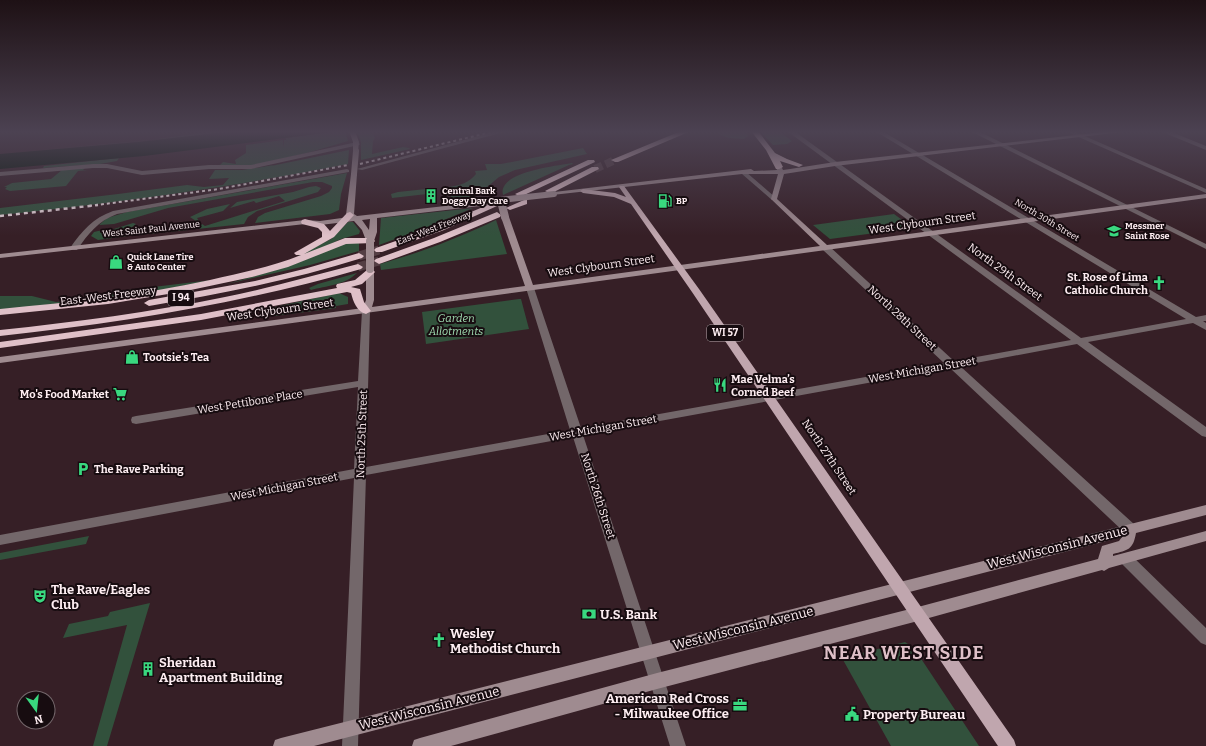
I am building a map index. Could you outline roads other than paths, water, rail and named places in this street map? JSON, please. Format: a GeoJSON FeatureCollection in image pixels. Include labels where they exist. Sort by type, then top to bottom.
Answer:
{"type":"FeatureCollection","features":[{"type":"Feature","properties":{"kind":"highway"},"geometry":{"type":"LineString","coordinates":[[519,194],[593,166],[551,193]]}},
{"type":"Feature","properties":{"kind":"highway"},"geometry":{"type":"LineString","coordinates":[[510,208],[524,202]]}},
{"type":"Feature","properties":{"kind":"highway","name":"East-West Freeway"},"geometry":{"type":"LineString","coordinates":[[379,250],[442,228],[497,206]]}},
{"type":"Feature","properties":{"kind":"highway","name":"East-West Freeway"},"geometry":{"type":"LineString","coordinates":[[379,261],[437,240],[497,206]]}},
{"type":"Feature","properties":{"kind":"highway"},"geometry":{"type":"LineString","coordinates":[[202,285],[271,265],[307,249],[326,238],[351,218]]}},
{"type":"Feature","properties":{"kind":"highway"},"geometry":{"type":"LineString","coordinates":[[305,222],[324,228],[326,231],[326,238]]}},
{"type":"Feature","properties":{"kind":"highway"},"geometry":{"type":"LineString","coordinates":[[0,312],[108,301],[202,285],[286,265],[345,241],[370,241]]}},
{"type":"Feature","properties":{"kind":"highway","name":"East-West Freeway"},"geometry":{"type":"LineString","coordinates":[[0,319],[96,310],[183,298],[359,262],[275,289],[185,308],[81,324],[0,332]]}},
{"type":"Feature","properties":{"kind":"highway"},"geometry":{"type":"LineString","coordinates":[[302,297],[358,282],[370,271]]}},
{"type":"Feature","properties":{"kind":"highway"},"geometry":{"type":"LineString","coordinates":[[0,345],[201,318],[340,290],[353,289],[356,291],[359,304],[366,311]]}},
{"type":"Feature","properties":{"kind":"main road","name":"North 27th Street"},"geometry":{"type":"LineString","coordinates":[[622,187],[680,268],[1008,746]]}},
{"type":"Feature","properties":{"kind":"main road"},"geometry":{"type":"LineString","coordinates":[[583,191],[615,195],[633,203]]}},
{"type":"Feature","properties":{"kind":"street"},"geometry":{"type":"LineString","coordinates":[[0,174],[94,166],[107,166],[142,172],[209,166],[245,168],[257,166]]}},
{"type":"Feature","properties":{"kind":"street"},"geometry":{"type":"LineString","coordinates":[[351,218],[351,173],[352,166]]}},
{"type":"Feature","properties":{"kind":"street"},"geometry":{"type":"LineString","coordinates":[[360,169],[372,166]]}},
{"type":"Feature","properties":{"kind":"street","name":"West Saint Paul Avenue"},"geometry":{"type":"LineString","coordinates":[[780,169],[795,166]]}},
{"type":"Feature","properties":{"kind":"street","name":"West Saint Paul Avenue"},"geometry":{"type":"LineString","coordinates":[[351,218],[497,206],[551,193],[622,187],[780,169],[825,166]]}},
{"type":"Feature","properties":{"kind":"street","name":"North 29th Street"},"geometry":{"type":"LineString","coordinates":[[838,166],[1206,433]]}},
{"type":"Feature","properties":{"kind":"street","name":"North 30th Street"},"geometry":{"type":"LineString","coordinates":[[935,166],[1206,327]]}},
{"type":"Feature","properties":{"kind":"street"},"geometry":{"type":"LineString","coordinates":[[1042,166],[1206,247]]}},
{"type":"Feature","properties":{"kind":"street"},"geometry":{"type":"LineString","coordinates":[[1148,166],[1206,190]]}},
{"type":"Feature","properties":{"kind":"street"},"geometry":{"type":"LineString","coordinates":[[774,199],[780,169]]}},
{"type":"Feature","properties":{"kind":"street"},"geometry":{"type":"LineString","coordinates":[[74,248],[92,223],[98,218],[115,212],[351,173]]}},
{"type":"Feature","properties":{"kind":"street","name":"North 28th Street"},"geometry":{"type":"LineString","coordinates":[[744,173],[774,199],[1130,529]]}},
{"type":"Feature","properties":{"kind":"street","name":"West Clybourn Street"},"geometry":{"type":"LineString","coordinates":[[0,360],[1206,196]]}},
{"type":"Feature","properties":{"kind":"street","name":"West Saint Paul Avenue"},"geometry":{"type":"LineString","coordinates":[[0,256],[305,222],[320,223],[351,218],[481,204],[497,206]]}},
{"type":"Feature","properties":{"kind":"street","name":"North 26th Street"},"geometry":{"type":"LineString","coordinates":[[497,206],[530,288],[678,746]]}},
{"type":"Feature","properties":{"kind":"street"},"geometry":{"type":"LineString","coordinates":[[370,241],[373,232],[374,216]]}},
{"type":"Feature","properties":{"kind":"street","name":"North 25th Street"},"geometry":{"type":"LineString","coordinates":[[350,746],[366,311],[370,300],[370,241],[366,230],[351,218]]}},
{"type":"Feature","properties":{"kind":"street","name":"West Michigan Street"},"geometry":{"type":"LineString","coordinates":[[0,540],[360,472],[1206,318]]}},
{"type":"Feature","properties":{"kind":"street","name":"West Pettibone Place"},"geometry":{"type":"LineString","coordinates":[[136,420],[364,383]]}},
{"type":"Feature","properties":{"kind":"street","name":"West Wisconsin Avenue"},"geometry":{"type":"LineString","coordinates":[[281,746],[1206,510]]}},
{"type":"Feature","properties":{"kind":"street"},"geometry":{"type":"LineString","coordinates":[[1104,564],[1107,550],[1123,546],[1128,542],[1130,529]]}},
{"type":"Feature","properties":{"kind":"street"},"geometry":{"type":"LineString","coordinates":[[420,746],[657,681],[918,614],[1206,536]]}},
{"type":"Feature","properties":{"kind":"street"},"geometry":{"type":"LineString","coordinates":[[1126,558],[1206,638]]}},
{"type":"Feature","properties":{"kind":"tunnel"},"geometry":{"type":"LineString","coordinates":[[595,169],[602,166]]}},
{"type":"Feature","properties":{"kind":"tunnel"},"geometry":{"type":"LineString","coordinates":[[359,256],[379,250]]}},
{"type":"Feature","properties":{"kind":"tunnel"},"geometry":{"type":"LineString","coordinates":[[358,267],[379,261]]}},
{"type":"Feature","properties":{"kind":"railway"},"geometry":{"type":"LineString","coordinates":[[89,206],[219,189],[344,166]]}},
{"type":"Feature","properties":{"kind":"railway"},"geometry":{"type":"LineString","coordinates":[[0,216],[98,205]]}},
{"type":"Feature","properties":{"kind":"place","name":"Central Bark Doggy Day Care"},"geometry":{"type":"Point","coordinates":[431,196]}},
{"type":"Feature","properties":{"kind":"place","name":"BP"},"geometry":{"type":"Point","coordinates":[665,201]}},
{"type":"Feature","properties":{"kind":"place","name":"Messmer Saint Rose"},"geometry":{"type":"Point","coordinates":[1114,231]}},
{"type":"Feature","properties":{"kind":"place","name":"Quick Lane Tire & Auto Center"},"geometry":{"type":"Point","coordinates":[116,262]}},
{"type":"Feature","properties":{"kind":"place","name":"St. Rose of Lima Catholic Church"},"geometry":{"type":"Point","coordinates":[1159,283]}},
{"type":"Feature","properties":{"kind":"place","name":"Tootsie's Tea"},"geometry":{"type":"Point","coordinates":[132,357]}},
{"type":"Feature","properties":{"kind":"place","name":"Mae Velma’s Corned Beef"},"geometry":{"type":"Point","coordinates":[720,385]}},
{"type":"Feature","properties":{"kind":"place","name":"Mo's Food Market"},"geometry":{"type":"Point","coordinates":[120,394]}},
{"type":"Feature","properties":{"kind":"place","name":"The Rave Parking"},"geometry":{"type":"Point","coordinates":[83,469]}},
{"type":"Feature","properties":{"kind":"place","name":"The Rave/Eagles Club"},"geometry":{"type":"Point","coordinates":[40,596]}},
{"type":"Feature","properties":{"kind":"place","name":"U.S. Bank"},"geometry":{"type":"Point","coordinates":[589,614]}},
{"type":"Feature","properties":{"kind":"place","name":"Wesley Methodist Church"},"geometry":{"type":"Point","coordinates":[439,640]}},
{"type":"Feature","properties":{"kind":"place","name":"Sheridan Apartment Building"},"geometry":{"type":"Point","coordinates":[148,669]}},
{"type":"Feature","properties":{"kind":"place","name":"American Red Cross - Milwaukee Office"},"geometry":{"type":"Point","coordinates":[740,705]}},
{"type":"Feature","properties":{"kind":"place","name":"Property Bureau"},"geometry":{"type":"Point","coordinates":[852,714]}},
{"type":"Feature","properties":{"kind":"district","name":"NEAR WEST SIDE"},"geometry":{"type":"Point","coordinates":[904,653]}},
{"type":"Feature","properties":{"kind":"park label","name":"Garden Allotments"},"geometry":{"type":"Point","coordinates":[456,324]}}]}
